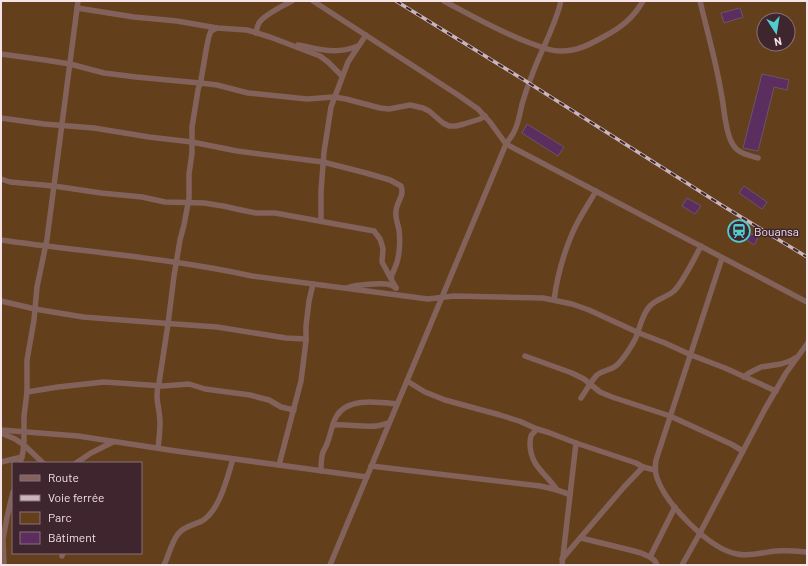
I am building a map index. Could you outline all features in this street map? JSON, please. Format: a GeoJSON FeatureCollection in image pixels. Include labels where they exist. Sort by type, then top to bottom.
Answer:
{"type":"FeatureCollection","features":[{"type":"Feature","properties":{"kind":"street"},"geometry":{"type":"LineString","coordinates":[[20,462],[24,445],[27,360],[34,320],[37,287],[54,186],[78,1]]}},
{"type":"Feature","properties":{"kind":"street"},"geometry":{"type":"LineString","coordinates":[[256,33],[257,26],[265,17],[292,1]]}},
{"type":"Feature","properties":{"kind":"street"},"geometry":{"type":"LineString","coordinates":[[313,1],[458,94],[485,116],[506,144],[807,302]]}},
{"type":"Feature","properties":{"kind":"street"},"geometry":{"type":"LineString","coordinates":[[444,1],[514,37],[544,48],[559,51],[576,49],[594,42],[612,32],[632,17],[642,1]]}},
{"type":"Feature","properties":{"kind":"street"},"geometry":{"type":"LineString","coordinates":[[330,565],[506,144],[513,134],[531,76],[544,48],[561,1]]}},
{"type":"Feature","properties":{"kind":"street"},"geometry":{"type":"LineString","coordinates":[[700,1],[721,91],[730,139],[735,148],[740,152],[758,158]]}},
{"type":"Feature","properties":{"kind":"street"},"geometry":{"type":"LineString","coordinates":[[77,8],[134,17],[191,23],[217,28],[246,30],[320,56],[342,76]]}},
{"type":"Feature","properties":{"kind":"street"},"geometry":{"type":"LineString","coordinates":[[158,448],[160,424],[156,395],[168,324],[176,262],[188,202],[189,174],[192,153],[192,127],[209,36],[211,31],[217,28]]}},
{"type":"Feature","properties":{"kind":"street"},"geometry":{"type":"LineString","coordinates":[[321,221],[320,191],[331,107],[348,62],[366,36]]}},
{"type":"Feature","properties":{"kind":"street"},"geometry":{"type":"LineString","coordinates":[[289,44],[332,52],[342,51],[358,46]]}},
{"type":"Feature","properties":{"kind":"street"},"geometry":{"type":"LineString","coordinates":[[1,54],[70,64],[110,74],[217,85],[237,91],[260,95],[307,99],[334,97],[389,109],[410,105],[429,111],[449,126],[464,124],[485,116]]}},
{"type":"Feature","properties":{"kind":"street"},"geometry":{"type":"LineString","coordinates":[[1,118],[62,126],[94,128],[192,142],[237,151],[323,162],[390,180],[401,186],[403,192],[396,213],[400,240],[398,258],[391,278]]}},
{"type":"Feature","properties":{"kind":"street"},"geometry":{"type":"LineString","coordinates":[[1,179],[10,182],[142,197],[165,202],[204,203],[256,213],[275,213],[374,231],[380,239],[383,249],[382,260],[396,288],[403,296]]}},
{"type":"Feature","properties":{"kind":"street"},"geometry":{"type":"LineString","coordinates":[[554,300],[561,266],[572,234],[596,191]]}},
{"type":"Feature","properties":{"kind":"street"},"geometry":{"type":"LineString","coordinates":[[1,240],[176,262],[252,276],[428,299],[454,296],[524,297],[554,300],[589,310],[776,391]]}},
{"type":"Feature","properties":{"kind":"street"},"geometry":{"type":"LineString","coordinates":[[581,398],[598,375],[617,365],[637,335],[647,309],[652,303],[667,296],[676,288],[701,246]]}},
{"type":"Feature","properties":{"kind":"street"},"geometry":{"type":"LineString","coordinates":[[722,258],[656,460],[655,470],[661,486],[675,507],[691,525],[712,542],[731,553],[752,554],[777,551],[807,552]]}},
{"type":"Feature","properties":{"kind":"street"},"geometry":{"type":"LineString","coordinates":[[279,465],[301,381],[309,301],[313,284]]}},
{"type":"Feature","properties":{"kind":"street"},"geometry":{"type":"LineString","coordinates":[[345,289],[352,286],[367,284],[390,285],[396,288]]}},
{"type":"Feature","properties":{"kind":"street"},"geometry":{"type":"LineString","coordinates":[[1,301],[35,309],[83,317],[217,327],[286,338],[306,339]]}},
{"type":"Feature","properties":{"kind":"street"},"geometry":{"type":"LineString","coordinates":[[682,565],[765,409],[786,374],[807,344]]}},
{"type":"Feature","properties":{"kind":"street"},"geometry":{"type":"LineString","coordinates":[[525,356],[584,379],[600,392],[612,398],[670,416],[743,451]]}},
{"type":"Feature","properties":{"kind":"street"},"geometry":{"type":"LineString","coordinates":[[744,377],[761,367],[781,364],[799,356]]}},
{"type":"Feature","properties":{"kind":"street"},"geometry":{"type":"LineString","coordinates":[[407,381],[425,392],[445,400],[519,421],[536,429],[655,470]]}},
{"type":"Feature","properties":{"kind":"street"},"geometry":{"type":"LineString","coordinates":[[27,392],[104,382],[158,386],[189,384],[205,389],[250,395],[269,400],[281,407],[294,410]]}},
{"type":"Feature","properties":{"kind":"street"},"geometry":{"type":"LineString","coordinates":[[321,470],[322,457],[336,417],[340,411],[350,404],[370,402],[397,404]]}},
{"type":"Feature","properties":{"kind":"street"},"geometry":{"type":"LineString","coordinates":[[333,425],[345,424],[377,426],[389,423]]}},
{"type":"Feature","properties":{"kind":"street"},"geometry":{"type":"LineString","coordinates":[[536,429],[531,436],[531,456],[533,461],[558,490]]}},
{"type":"Feature","properties":{"kind":"street"},"geometry":{"type":"LineString","coordinates":[[1,430],[78,436],[366,477]]}},
{"type":"Feature","properties":{"kind":"street"},"geometry":{"type":"LineString","coordinates":[[1,434],[15,439],[24,445],[42,462]]}},
{"type":"Feature","properties":{"kind":"street"},"geometry":{"type":"LineString","coordinates":[[78,462],[113,441]]}},
{"type":"Feature","properties":{"kind":"street"},"geometry":{"type":"LineString","coordinates":[[562,562],[576,443]]}},
{"type":"Feature","properties":{"kind":"street"},"geometry":{"type":"LineString","coordinates":[[1,462],[22,456]]}},
{"type":"Feature","properties":{"kind":"street"},"geometry":{"type":"LineString","coordinates":[[164,565],[178,534],[189,526],[207,517],[216,506],[228,477],[232,459]]}},
{"type":"Feature","properties":{"kind":"street"},"geometry":{"type":"LineString","coordinates":[[371,466],[540,486],[558,490],[570,495]]}},
{"type":"Feature","properties":{"kind":"street"},"geometry":{"type":"LineString","coordinates":[[562,562],[643,467]]}},
{"type":"Feature","properties":{"kind":"street"},"geometry":{"type":"LineString","coordinates":[[4,565],[3,539],[12,496]]}},
{"type":"Feature","properties":{"kind":"street"},"geometry":{"type":"LineString","coordinates":[[650,557],[675,507]]}},
{"type":"Feature","properties":{"kind":"street"},"geometry":{"type":"LineString","coordinates":[[8,512],[12,509]]}},
{"type":"Feature","properties":{"kind":"street"},"geometry":{"type":"LineString","coordinates":[[581,538],[630,550],[650,557],[657,565]]}},
{"type":"Feature","properties":{"kind":"green space"},"geometry":{"type":"Polygon","coordinates":[[[1,1],[807,1],[807,565],[1,565],[1,1]]]}},
{"type":"Feature","properties":{"kind":"building"},"geometry":{"type":"Polygon","coordinates":[[[740,8],[743,17],[724,23],[721,13],[740,8]]]}},
{"type":"Feature","properties":{"kind":"building"},"geometry":{"type":"Polygon","coordinates":[[[762,74],[789,80],[787,90],[774,87],[758,151],[743,148],[762,74]]]}},
{"type":"Feature","properties":{"kind":"building"},"geometry":{"type":"Polygon","coordinates":[[[527,124],[564,147],[558,156],[522,133],[527,124]]]}},
{"type":"Feature","properties":{"kind":"building"},"geometry":{"type":"Polygon","coordinates":[[[744,186],[767,202],[762,209],[739,193],[744,186]]]}},
{"type":"Feature","properties":{"kind":"building"},"geometry":{"type":"Polygon","coordinates":[[[687,198],[701,206],[695,214],[682,206],[687,198]]]}},
{"type":"Feature","properties":{"kind":"building"},"geometry":{"type":"Polygon","coordinates":[[[732,223],[758,238],[754,245],[729,229],[732,223]]]}},
{"type":"Feature","properties":{"kind":"railway"},"geometry":{"type":"LineString","coordinates":[[396,1],[807,257]]}},
{"type":"Feature","properties":{"kind":"place","name":"Bouansa"},"geometry":{"type":"Point","coordinates":[739,231]}}]}
